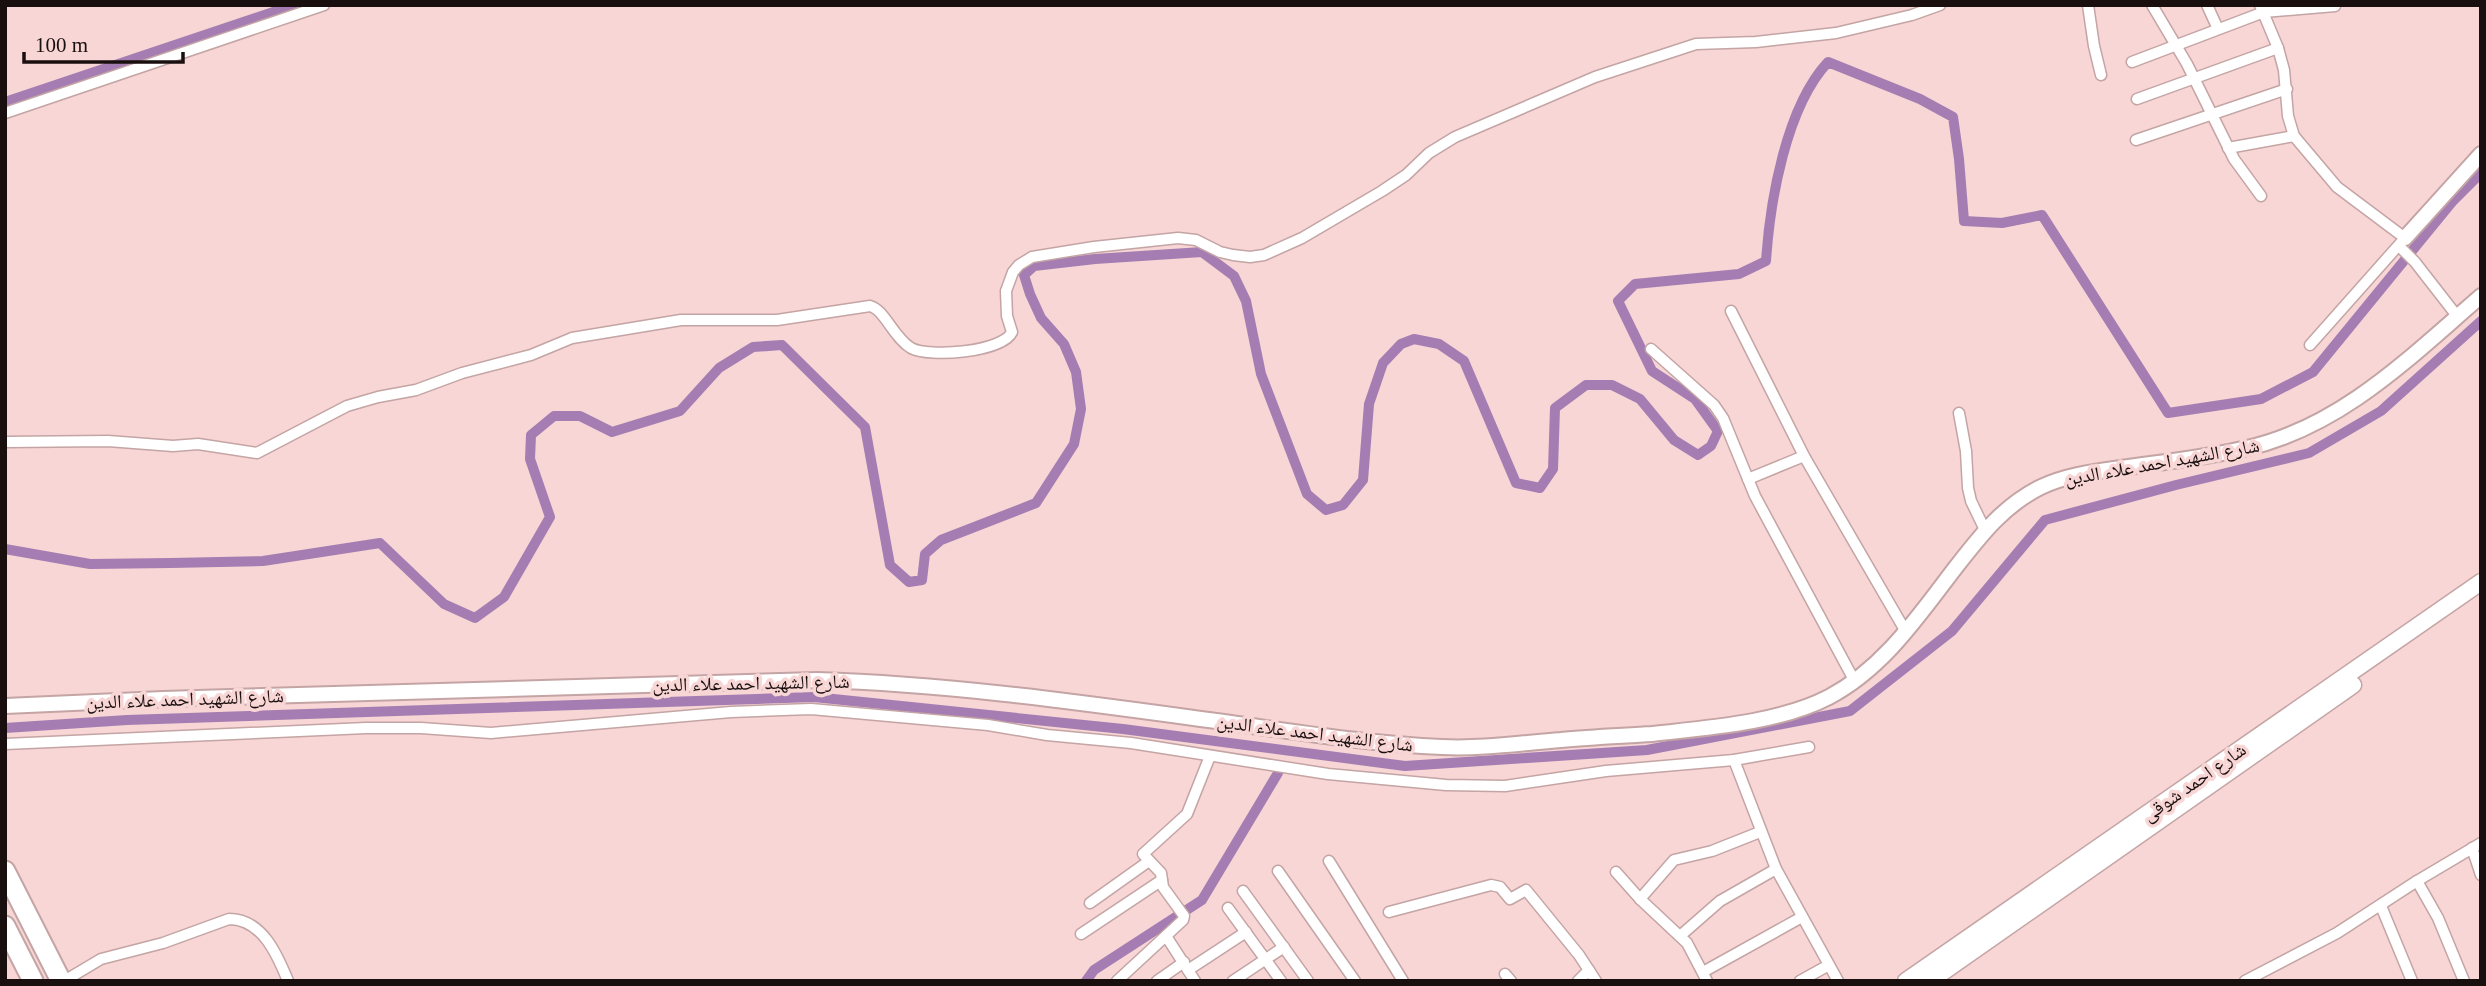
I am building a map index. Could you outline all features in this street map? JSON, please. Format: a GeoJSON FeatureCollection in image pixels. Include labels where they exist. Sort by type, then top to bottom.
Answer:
{"type":"FeatureCollection","features":[{"type":"Feature","properties":{"kind":"highway"},"geometry":{"type":"LineString","coordinates":[[5,871],[62,981]]}},
{"type":"Feature","properties":{"kind":"highway"},"geometry":{"type":"LineString","coordinates":[[5,926],[33,981]]}},
{"type":"Feature","properties":{"kind":"main road"},"geometry":{"type":"LineString","coordinates":[[2403,245],[2481,154]]}},
{"type":"Feature","properties":{"kind":"main road","name":"شارع الشهيد احمد علاء الدين"},"geometry":{"type":"LineString","coordinates":[[5,706],[817,680],[890,682],[1057,699],[1335,737],[1444,747],[1482,747],[1671,732],[1755,720],[1791,712],[1829,697],[1873,666],[1906,632],[1985,530],[2008,507],[2027,495],[2064,478],[2246,448],[2277,441],[2301,431],[2368,392],[2481,296]]}},
{"type":"Feature","properties":{"kind":"main road","name":"شارع احمد شوقى"},"geometry":{"type":"LineString","coordinates":[[1906,981],[2481,582]]}},
{"type":"Feature","properties":{"kind":"main road","name":"شارع احمد شوقى"},"geometry":{"type":"LineString","coordinates":[[1930,981],[2481,595]]}},
{"type":"Feature","properties":{"kind":"street"},"geometry":{"type":"LineString","coordinates":[[5,113],[324,5]]}},
{"type":"Feature","properties":{"kind":"street"},"geometry":{"type":"LineString","coordinates":[[5,442],[108,441],[173,446],[198,444],[257,453],[347,406],[416,390],[462,373],[531,355],[572,338],[681,320],[777,320],[870,306],[878,309],[902,342],[918,351],[965,351],[1001,342],[1010,337],[1012,332],[1007,316],[1006,290],[1013,272],[1032,257],[1106,245],[1178,238],[1196,240],[1220,252],[1233,255],[1264,255],[1302,238],[1382,191],[1406,175],[1429,153],[1455,137],[1595,77],[1696,44],[1756,42],[1836,33],[1912,15],[1940,5]]}},
{"type":"Feature","properties":{"kind":"street"},"geometry":{"type":"LineString","coordinates":[[2088,5],[2101,75]]}},
{"type":"Feature","properties":{"kind":"street"},"geometry":{"type":"LineString","coordinates":[[2152,5],[2176,44],[2228,148],[2261,196]]}},
{"type":"Feature","properties":{"kind":"street"},"geometry":{"type":"LineString","coordinates":[[2207,5],[2218,29]]}},
{"type":"Feature","properties":{"kind":"street"},"geometry":{"type":"LineString","coordinates":[[2132,62],[2262,9],[2335,6]]}},
{"type":"Feature","properties":{"kind":"street"},"geometry":{"type":"LineString","coordinates":[[2262,9],[2278,48],[2287,89],[2288,116],[2294,136],[2337,187],[2403,245],[2457,316]]}},
{"type":"Feature","properties":{"kind":"street"},"geometry":{"type":"LineString","coordinates":[[2137,99],[2278,48]]}},
{"type":"Feature","properties":{"kind":"street"},"geometry":{"type":"LineString","coordinates":[[2136,140],[2287,89]]}},
{"type":"Feature","properties":{"kind":"street"},"geometry":{"type":"LineString","coordinates":[[2228,148],[2294,136]]}},
{"type":"Feature","properties":{"kind":"street"},"geometry":{"type":"LineString","coordinates":[[2310,345],[2403,245]]}},
{"type":"Feature","properties":{"kind":"street"},"geometry":{"type":"LineString","coordinates":[[1731,311],[1804,456],[1906,632]]}},
{"type":"Feature","properties":{"kind":"street"},"geometry":{"type":"LineString","coordinates":[[1651,349],[1714,405],[1723,418],[1748,479],[1790,564],[1854,680]]}},
{"type":"Feature","properties":{"kind":"street"},"geometry":{"type":"LineString","coordinates":[[1959,413],[1971,501],[1985,530]]}},
{"type":"Feature","properties":{"kind":"street"},"geometry":{"type":"LineString","coordinates":[[1748,479],[1804,456]]}},
{"type":"Feature","properties":{"kind":"street"},"geometry":{"type":"LineString","coordinates":[[5,744],[366,727],[504,733],[670,716],[811,709],[975,723],[1047,736],[1131,743],[1328,774],[1446,785],[1505,786],[1606,771],[1734,760],[1809,747]]}},
{"type":"Feature","properties":{"kind":"street"},"geometry":{"type":"LineString","coordinates":[[1117,981],[1182,922],[1182,913],[1163,887],[1161,873],[1143,852],[1187,814],[1210,756]]}},
{"type":"Feature","properties":{"kind":"street"},"geometry":{"type":"LineString","coordinates":[[1734,760],[1776,870],[1838,981]]}},
{"type":"Feature","properties":{"kind":"street"},"geometry":{"type":"LineString","coordinates":[[1640,899],[1674,860],[1712,851],[1760,832]]}},
{"type":"Feature","properties":{"kind":"street"},"geometry":{"type":"LineString","coordinates":[[2245,981],[2337,933],[2476,846],[2481,875]]}},
{"type":"Feature","properties":{"kind":"street"},"geometry":{"type":"LineString","coordinates":[[1090,903],[1149,861]]}},
{"type":"Feature","properties":{"kind":"street"},"geometry":{"type":"LineString","coordinates":[[1329,861],[1403,981]]}},
{"type":"Feature","properties":{"kind":"street"},"geometry":{"type":"LineString","coordinates":[[1680,936],[1720,901],[1776,870]]}},
{"type":"Feature","properties":{"kind":"street"},"geometry":{"type":"LineString","coordinates":[[1278,871],[1355,981]]}},
{"type":"Feature","properties":{"kind":"street"},"geometry":{"type":"LineString","coordinates":[[1616,872],[1640,899],[1680,936],[1693,952],[1705,976],[1802,917]]}},
{"type":"Feature","properties":{"kind":"street"},"geometry":{"type":"LineString","coordinates":[[1081,934],[1163,880]]}},
{"type":"Feature","properties":{"kind":"street"},"geometry":{"type":"LineString","coordinates":[[2417,881],[2438,918],[2464,981]]}},
{"type":"Feature","properties":{"kind":"street"},"geometry":{"type":"LineString","coordinates":[[1389,912],[1491,885],[1500,887],[1510,900],[1526,890],[1597,981]]}},
{"type":"Feature","properties":{"kind":"street"},"geometry":{"type":"LineString","coordinates":[[1243,891],[1308,981]]}},
{"type":"Feature","properties":{"kind":"street"},"geometry":{"type":"LineString","coordinates":[[2381,906],[2412,981]]}},
{"type":"Feature","properties":{"kind":"street"},"geometry":{"type":"LineString","coordinates":[[1228,908],[1281,981]]}},
{"type":"Feature","properties":{"kind":"street"},"geometry":{"type":"LineString","coordinates":[[62,981],[101,959],[163,943],[229,919],[245,922],[258,929],[268,941],[288,981]]}},
{"type":"Feature","properties":{"kind":"street"},"geometry":{"type":"LineString","coordinates":[[1157,981],[1245,932]]}},
{"type":"Feature","properties":{"kind":"street"},"geometry":{"type":"LineString","coordinates":[[1166,936],[1195,981]]}},
{"type":"Feature","properties":{"kind":"street"},"geometry":{"type":"LineString","coordinates":[[1233,981],[1284,947]]}},
{"type":"Feature","properties":{"kind":"street"},"geometry":{"type":"LineString","coordinates":[[1800,981],[1829,965]]}},
{"type":"Feature","properties":{"kind":"street"},"geometry":{"type":"LineString","coordinates":[[1578,981],[1589,970]]}},
{"type":"Feature","properties":{"kind":"waterway"},"geometry":{"type":"LineString","coordinates":[[5,102],[294,5]]}},
{"type":"Feature","properties":{"kind":"waterway"},"geometry":{"type":"LineString","coordinates":[[5,549],[90,564],[171,563],[263,561],[380,543],[444,604],[475,618],[504,597],[550,517],[530,459],[531,435],[554,416],[580,416],[612,432],[680,411],[719,368],[753,347],[782,345],[865,427],[890,565],[909,582],[922,580],[925,554],[941,540],[1036,503],[1074,444],[1081,409],[1076,372],[1064,344],[1041,318],[1024,275],[1034,266],[1202,252],[1234,276],[1246,301],[1261,374],[1307,494],[1326,510],[1343,505],[1363,480],[1369,404],[1383,363],[1401,344],[1414,339],[1439,344],[1464,361],[1516,483],[1540,488],[1553,469],[1555,408],[1586,385],[1612,385],[1640,399],[1674,440],[1698,455],[1711,446],[1718,431],[1695,399],[1652,371],[1618,301],[1635,284],[1739,274],[1766,261],[1776,184],[1791,129],[1813,81],[1828,62],[1920,99],[1953,117],[1964,221],[2002,223],[2042,215],[2168,413],[2261,399],[2313,372],[2452,202],[2481,173]]}},
{"type":"Feature","properties":{"kind":"waterway"},"geometry":{"type":"LineString","coordinates":[[5,728],[127,720],[814,697],[1123,729],[1405,766],[1647,750],[1850,711],[1952,631],[2045,520],[2309,453],[2381,411],[2481,321]]}},
{"type":"Feature","properties":{"kind":"waterway"},"geometry":{"type":"LineString","coordinates":[[1086,981],[1094,970],[1202,900],[1278,773]]}}]}
